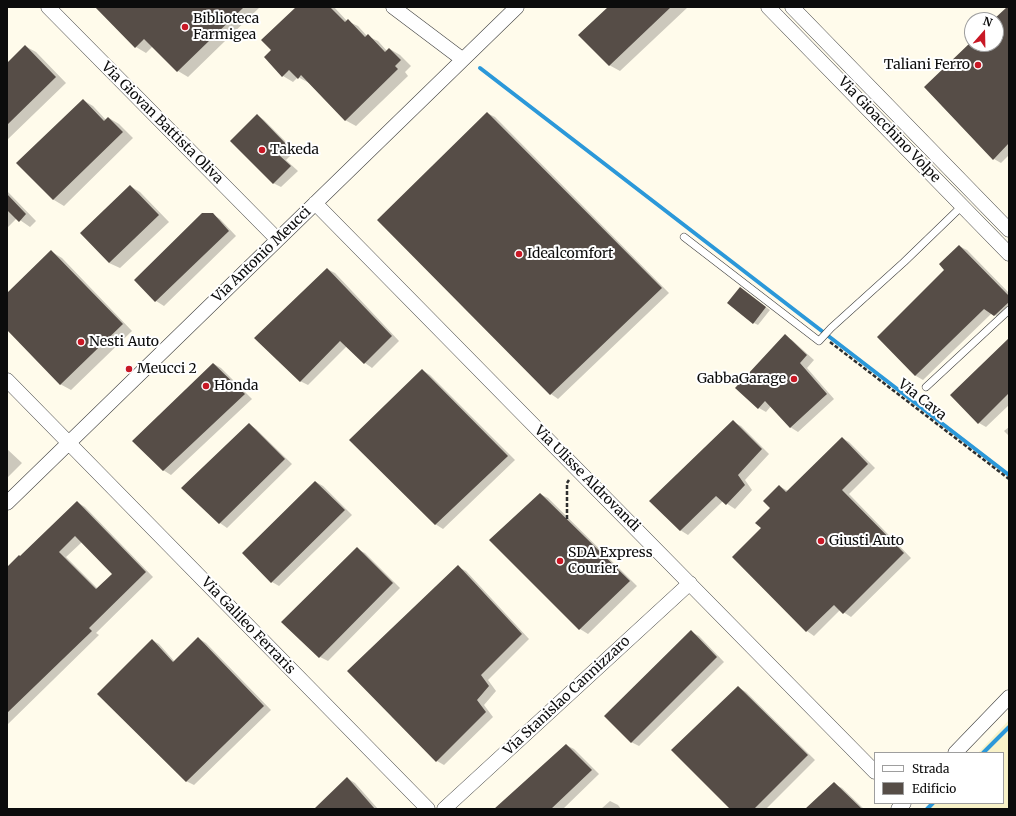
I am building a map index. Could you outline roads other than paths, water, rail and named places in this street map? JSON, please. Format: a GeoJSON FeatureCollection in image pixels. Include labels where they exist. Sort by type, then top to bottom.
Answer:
{"type":"FeatureCollection","features":[{"type":"Feature","properties":{"kind":"street","name":"Via Giovan Battista Oliva"},"geometry":{"type":"LineString","coordinates":[[48,7],[277,240]]}},
{"type":"Feature","properties":{"kind":"street"},"geometry":{"type":"LineString","coordinates":[[393,7],[462,59]]}},
{"type":"Feature","properties":{"kind":"street","name":"Via Antonio Meucci"},"geometry":{"type":"LineString","coordinates":[[7,503],[517,7]]}},
{"type":"Feature","properties":{"kind":"street","name":"Via Gioacchino Volpe"},"geometry":{"type":"LineString","coordinates":[[768,7],[1009,254]]}},
{"type":"Feature","properties":{"kind":"street","name":"Via Gioacchino Volpe"},"geometry":{"type":"LineString","coordinates":[[792,7],[1009,230]]}},
{"type":"Feature","properties":{"kind":"street","name":"Via Ulisse Aldrovandi"},"geometry":{"type":"LineString","coordinates":[[315,203],[874,771]]}},
{"type":"Feature","properties":{"kind":"street","name":"Via Galileo Ferraris"},"geometry":{"type":"LineString","coordinates":[[7,380],[428,809]]}},
{"type":"Feature","properties":{"kind":"street","name":"Via Stanislao Cannizzaro"},"geometry":{"type":"LineString","coordinates":[[444,809],[690,583]]}},
{"type":"Feature","properties":{"kind":"street"},"geometry":{"type":"LineString","coordinates":[[956,752],[1009,697]]}},
{"type":"Feature","properties":{"kind":"lane"},"geometry":{"type":"LineString","coordinates":[[684,237],[819,341],[831,328],[904,262],[962,206]]}},
{"type":"Feature","properties":{"kind":"lane"},"geometry":{"type":"LineString","coordinates":[[926,387],[1009,310]]}},
{"type":"Feature","properties":{"kind":"waterway"},"geometry":{"type":"LineString","coordinates":[[480,68],[1009,475]]}},
{"type":"Feature","properties":{"kind":"waterway"},"geometry":{"type":"LineString","coordinates":[[984,752],[1009,727]]}},
{"type":"Feature","properties":{"kind":"waterway"},"geometry":{"type":"LineString","coordinates":[[927,809],[932,804]]}},
{"type":"Feature","properties":{"kind":"place","name":"Biblioteca Farmigea"},"geometry":{"type":"Point","coordinates":[185,27]}},
{"type":"Feature","properties":{"kind":"place","name":"Taliani Ferro"},"geometry":{"type":"Point","coordinates":[978,65]}},
{"type":"Feature","properties":{"kind":"place","name":"Takeda"},"geometry":{"type":"Point","coordinates":[262,150]}},
{"type":"Feature","properties":{"kind":"place","name":"Idealcomfort"},"geometry":{"type":"Point","coordinates":[519,254]}},
{"type":"Feature","properties":{"kind":"place","name":"Nesti Auto"},"geometry":{"type":"Point","coordinates":[81,342]}},
{"type":"Feature","properties":{"kind":"place","name":"Meucci 2"},"geometry":{"type":"Point","coordinates":[129,369]}},
{"type":"Feature","properties":{"kind":"place","name":"GabbaGarage"},"geometry":{"type":"Point","coordinates":[794,379]}},
{"type":"Feature","properties":{"kind":"place","name":"Honda"},"geometry":{"type":"Point","coordinates":[206,386]}},
{"type":"Feature","properties":{"kind":"place","name":"Giusti Auto"},"geometry":{"type":"Point","coordinates":[821,541]}},
{"type":"Feature","properties":{"kind":"place","name":"SDA Express Courier"},"geometry":{"type":"Point","coordinates":[560,561]}}]}
